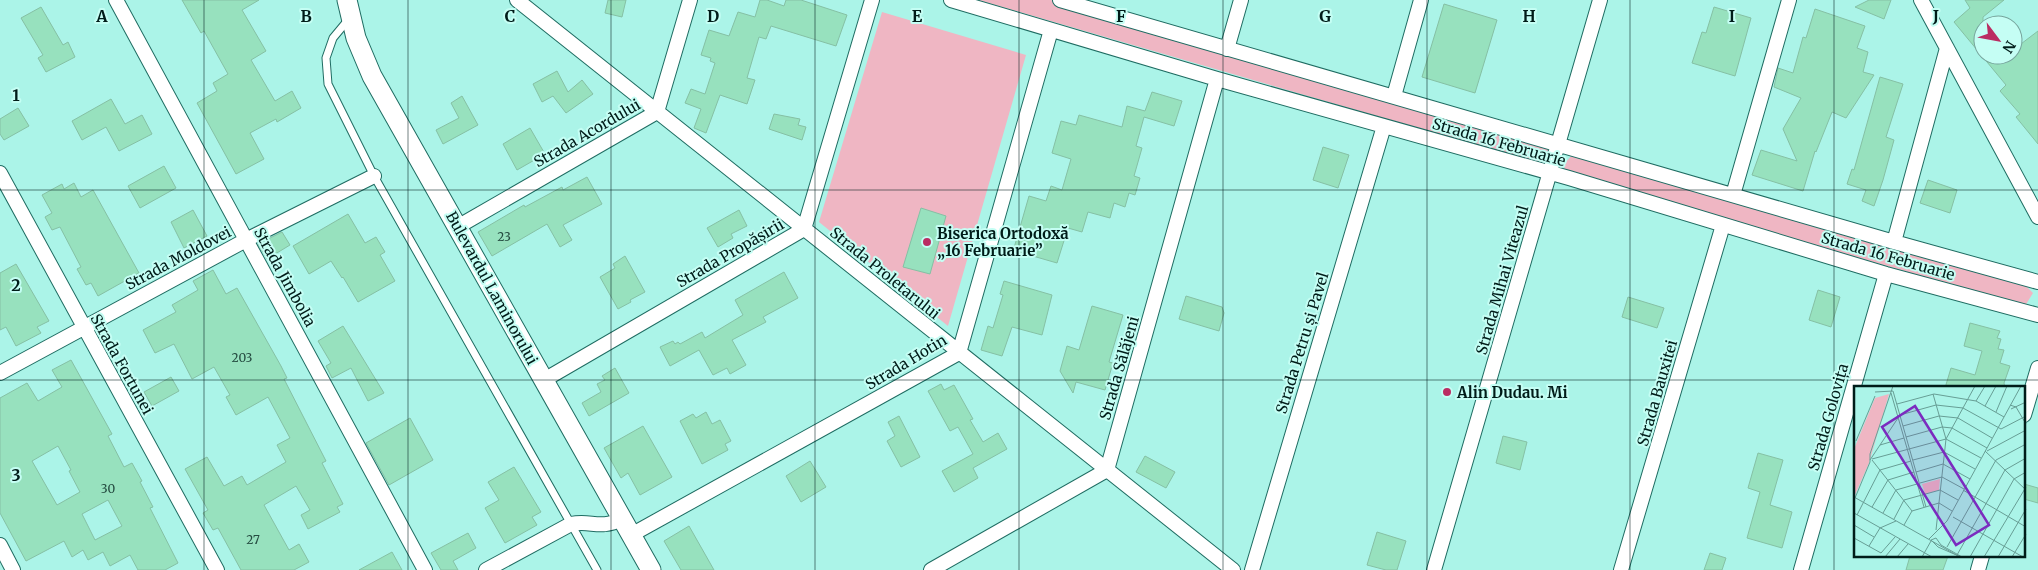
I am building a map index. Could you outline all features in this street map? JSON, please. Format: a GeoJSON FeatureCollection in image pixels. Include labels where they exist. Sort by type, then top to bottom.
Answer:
{"type":"FeatureCollection","features":[{"type":"Feature","properties":{"kind":"street","name":"Strada Jimbolia"},"geometry":{"type":"LineString","coordinates":[[116,0],[425,570]]}},
{"type":"Feature","properties":{"kind":"street","name":"Strada Proletarului"},"geometry":{"type":"LineString","coordinates":[[517,0],[958,353],[1233,570]]}},
{"type":"Feature","properties":{"kind":"street","name":"Strada Acordului"},"geometry":{"type":"LineString","coordinates":[[459,226],[657,112],[690,0]]}},
{"type":"Feature","properties":{"kind":"street","name":"Strada Propășirii"},"geometry":{"type":"LineString","coordinates":[[544,380],[804,229],[872,0]]}},
{"type":"Feature","properties":{"kind":"street","name":"Strada 16 Februarie"},"geometry":{"type":"LineString","coordinates":[[951,0],[1217,79],[1550,172],[1886,274],[2038,315]]}},
{"type":"Feature","properties":{"kind":"street","name":"Strada 16 Februarie"},"geometry":{"type":"LineString","coordinates":[[1061,0],[1894,242],[2038,282]]}},
{"type":"Feature","properties":{"kind":"street"},"geometry":{"type":"LineString","coordinates":[[1226,49],[1241,0]]}},
{"type":"Feature","properties":{"kind":"street"},"geometry":{"type":"LineString","coordinates":[[1394,96],[1421,0]]}},
{"type":"Feature","properties":{"kind":"street","name":"Strada Mihai Viteazul"},"geometry":{"type":"LineString","coordinates":[[1434,570],[1600,0]]}},
{"type":"Feature","properties":{"kind":"street"},"geometry":{"type":"LineString","coordinates":[[1733,195],[1789,0]]}},
{"type":"Feature","properties":{"kind":"street"},"geometry":{"type":"LineString","coordinates":[[1921,0],[2038,217]]}},
{"type":"Feature","properties":{"kind":"street","name":"Bulevardul Laminorului"},"geometry":{"type":"LineString","coordinates":[[348,9],[356,38],[372,76],[459,226],[651,570]]}},
{"type":"Feature","properties":{"kind":"street","name":"Strada Hotin"},"geometry":{"type":"LineString","coordinates":[[631,535],[958,353],[1051,30]]}},
{"type":"Feature","properties":{"kind":"street"},"geometry":{"type":"LineString","coordinates":[[1894,242],[1947,48]]}},
{"type":"Feature","properties":{"kind":"street","name":"Strada Sălăjeni"},"geometry":{"type":"LineString","coordinates":[[1107,470],[1217,79]]}},
{"type":"Feature","properties":{"kind":"street","name":"Strada Petru și Pavel"},"geometry":{"type":"LineString","coordinates":[[1252,570],[1384,126]]}},
{"type":"Feature","properties":{"kind":"street","name":"Strada Fortunei"},"geometry":{"type":"LineString","coordinates":[[0,172],[217,570]]}},
{"type":"Feature","properties":{"kind":"street","name":"Strada Moldovei"},"geometry":{"type":"LineString","coordinates":[[0,373],[246,240],[374,176]]}},
{"type":"Feature","properties":{"kind":"street","name":"Strada Bauxitei"},"geometry":{"type":"LineString","coordinates":[[1622,570],[1723,225]]}},
{"type":"Feature","properties":{"kind":"street","name":"Strada Golovița"},"geometry":{"type":"LineString","coordinates":[[1801,570],[1886,274]]}},
{"type":"Feature","properties":{"kind":"street"},"geometry":{"type":"LineString","coordinates":[[2026,408],[2038,368]]}},
{"type":"Feature","properties":{"kind":"street"},"geometry":{"type":"LineString","coordinates":[[931,570],[1107,470]]}},
{"type":"Feature","properties":{"kind":"street"},"geometry":{"type":"LineString","coordinates":[[486,570],[570,524],[609,525],[622,519]]}},
{"type":"Feature","properties":{"kind":"street"},"geometry":{"type":"LineString","coordinates":[[0,545],[13,570]]}},
{"type":"Feature","properties":{"kind":"lane"},"geometry":{"type":"LineString","coordinates":[[348,9],[333,38],[326,58],[328,84],[374,176],[597,570]]}},
{"type":"Feature","properties":{"kind":"shaded area"},"geometry":{"type":"Polygon","coordinates":[[[978,0],[1051,0],[1550,146],[1552,167],[978,0]]]}},
{"type":"Feature","properties":{"kind":"shaded area"},"geometry":{"type":"Polygon","coordinates":[[[882,12],[1026,55],[948,326],[819,222],[882,12]]]}},
{"type":"Feature","properties":{"kind":"shaded area"},"geometry":{"type":"Polygon","coordinates":[[[1571,156],[2025,285],[2033,293],[2025,306],[1573,175],[1564,168],[1571,156]]]}},
{"type":"Feature","properties":{"kind":"building"},"geometry":{"type":"Polygon","coordinates":[[[182,0],[259,0],[242,10],[266,51],[251,60],[275,101],[292,91],[301,108],[277,122],[276,119],[250,133],[264,159],[236,174],[197,103],[217,91],[213,83],[228,74],[204,31],[201,33],[182,0]]]}},
{"type":"Feature","properties":{"kind":"building"},"geometry":{"type":"Polygon","coordinates":[[[608,0],[626,0],[622,17],[605,13],[608,0]]]}},
{"type":"Feature","properties":{"kind":"building"},"geometry":{"type":"Polygon","coordinates":[[[760,0],[767,0],[784,6],[786,0],[801,0],[847,15],[836,46],[771,26],[766,39],[759,37],[747,78],[755,80],[747,104],[720,95],[706,133],[694,128],[701,109],[685,103],[691,89],[705,94],[715,63],[710,61],[711,58],[701,55],[709,30],[729,36],[738,12],[755,17],[760,0]]]}},
{"type":"Feature","properties":{"kind":"building"},"geometry":{"type":"Polygon","coordinates":[[[1869,0],[1891,0],[1884,19],[1855,7],[1869,0]]]}},
{"type":"Feature","properties":{"kind":"building"},"geometry":{"type":"Polygon","coordinates":[[[1965,0],[2004,0],[1985,15],[1973,15],[1973,45],[1954,22],[1970,8],[1965,0]]]}},
{"type":"Feature","properties":{"kind":"building"},"geometry":{"type":"Polygon","coordinates":[[[1444,4],[1497,20],[1475,93],[1422,77],[1444,4]]]}},
{"type":"Feature","properties":{"kind":"building"},"geometry":{"type":"Polygon","coordinates":[[[41,7],[63,45],[68,42],[75,57],[46,72],[38,58],[43,55],[21,18],[41,7]]]}},
{"type":"Feature","properties":{"kind":"building"},"geometry":{"type":"Polygon","coordinates":[[[1714,7],[1751,18],[1735,76],[1692,63],[1702,32],[1706,33],[1714,7]]]}},
{"type":"Feature","properties":{"kind":"building"},"geometry":{"type":"Polygon","coordinates":[[[1815,9],[1865,26],[1857,48],[1868,52],[1863,72],[1874,75],[1846,118],[1832,112],[1815,151],[1803,191],[1752,175],[1761,150],[1797,161],[1783,129],[1801,98],[1774,87],[1778,68],[1793,73],[1803,37],[1806,38],[1815,9]]]}},
{"type":"Feature","properties":{"kind":"building"},"geometry":{"type":"Polygon","coordinates":[[[2038,31],[2038,144],[2016,117],[2020,114],[2000,91],[2006,85],[1989,65],[2023,65],[2023,42],[2038,31]]]}},
{"type":"Feature","properties":{"kind":"building"},"geometry":{"type":"Polygon","coordinates":[[[557,71],[568,92],[582,80],[593,94],[566,113],[553,96],[542,102],[533,84],[557,71]]]}},
{"type":"Feature","properties":{"kind":"building"},"geometry":{"type":"Polygon","coordinates":[[[1880,77],[1903,84],[1886,137],[1894,140],[1874,206],[1862,201],[1866,190],[1847,184],[1852,169],[1854,170],[1880,77]]]}},
{"type":"Feature","properties":{"kind":"building"},"geometry":{"type":"Polygon","coordinates":[[[1152,92],[1182,101],[1174,126],[1144,117],[1136,146],[1142,148],[1134,176],[1140,178],[1135,195],[1129,193],[1125,207],[1114,203],[1110,218],[1088,212],[1082,232],[1068,228],[1057,263],[1019,252],[1020,250],[1014,248],[1029,196],[1046,201],[1051,186],[1062,190],[1071,159],[1052,153],[1061,121],[1076,125],[1079,115],[1122,127],[1127,106],[1145,111],[1152,92]]]}},
{"type":"Feature","properties":{"kind":"building"},"geometry":{"type":"Polygon","coordinates":[[[462,96],[478,125],[443,144],[436,130],[459,118],[451,103],[462,96]]]}},
{"type":"Feature","properties":{"kind":"building"},"geometry":{"type":"Polygon","coordinates":[[[111,99],[125,124],[142,115],[152,134],[119,151],[106,127],[82,140],[72,121],[111,99]]]}},
{"type":"Feature","properties":{"kind":"building"},"geometry":{"type":"Polygon","coordinates":[[[18,108],[29,126],[4,140],[0,134],[0,119],[18,108]]]}},
{"type":"Feature","properties":{"kind":"building"},"geometry":{"type":"Polygon","coordinates":[[[774,114],[800,119],[798,125],[806,127],[802,140],[769,129],[774,114]]]}},
{"type":"Feature","properties":{"kind":"building"},"geometry":{"type":"Polygon","coordinates":[[[530,128],[545,154],[517,170],[503,144],[530,128]]]}},
{"type":"Feature","properties":{"kind":"building"},"geometry":{"type":"Polygon","coordinates":[[[1323,147],[1349,155],[1338,188],[1313,180],[1323,147]]]}},
{"type":"Feature","properties":{"kind":"building"},"geometry":{"type":"Polygon","coordinates":[[[164,166],[176,188],[140,208],[128,186],[164,166]]]}},
{"type":"Feature","properties":{"kind":"building"},"geometry":{"type":"Polygon","coordinates":[[[587,177],[602,204],[563,225],[572,240],[560,247],[547,224],[492,256],[478,232],[524,205],[525,207],[562,187],[563,190],[587,177]]]}},
{"type":"Feature","properties":{"kind":"building"},"geometry":{"type":"Polygon","coordinates":[[[1928,180],[1957,190],[1950,213],[1920,203],[1928,180]]]}},
{"type":"Feature","properties":{"kind":"building"},"geometry":{"type":"Polygon","coordinates":[[[74,183],[81,197],[93,190],[139,273],[98,296],[91,283],[86,285],[77,269],[81,267],[60,227],[52,230],[45,217],[52,213],[42,195],[62,184],[64,189],[74,183]]]}},
{"type":"Feature","properties":{"kind":"building"},"geometry":{"type":"Polygon","coordinates":[[[921,208],[946,216],[930,274],[903,267],[921,208]]]}},
{"type":"Feature","properties":{"kind":"building"},"geometry":{"type":"Polygon","coordinates":[[[193,210],[207,236],[184,248],[171,222],[193,210]]]}},
{"type":"Feature","properties":{"kind":"building"},"geometry":{"type":"Polygon","coordinates":[[[739,210],[747,226],[731,234],[733,238],[718,247],[707,228],[739,210]]]}},
{"type":"Feature","properties":{"kind":"building"},"geometry":{"type":"Polygon","coordinates":[[[348,214],[365,243],[376,237],[385,252],[380,255],[395,281],[358,302],[331,261],[309,274],[293,246],[348,214]]]}},
{"type":"Feature","properties":{"kind":"building"},"geometry":{"type":"Polygon","coordinates":[[[282,232],[290,245],[267,259],[258,244],[282,232]]]}},
{"type":"Feature","properties":{"kind":"building"},"geometry":{"type":"Polygon","coordinates":[[[625,256],[645,292],[618,309],[600,277],[615,268],[613,264],[625,256]]]}},
{"type":"Feature","properties":{"kind":"building"},"geometry":{"type":"Polygon","coordinates":[[[16,264],[49,321],[37,327],[41,333],[16,346],[6,327],[0,330],[0,273],[16,264]]]}},
{"type":"Feature","properties":{"kind":"building"},"geometry":{"type":"Polygon","coordinates":[[[213,270],[226,294],[237,288],[281,366],[287,378],[284,379],[326,461],[322,463],[343,504],[337,507],[340,512],[308,529],[301,515],[310,510],[296,486],[264,505],[289,550],[299,544],[309,562],[294,570],[241,570],[218,528],[213,530],[203,513],[208,510],[185,469],[207,457],[224,486],[242,476],[247,485],[286,462],[277,445],[290,438],[268,397],[236,415],[226,397],[230,395],[214,367],[192,379],[174,344],[155,353],[143,330],[176,312],[172,305],[198,290],[193,281],[213,270]]]}},
{"type":"Feature","properties":{"kind":"building"},"geometry":{"type":"Polygon","coordinates":[[[784,272],[798,298],[763,317],[766,322],[732,340],[746,365],[730,374],[727,368],[713,375],[699,350],[670,366],[660,347],[673,341],[675,344],[678,342],[680,344],[702,332],[705,338],[743,315],[735,300],[784,272]]]}},
{"type":"Feature","properties":{"kind":"building"},"geometry":{"type":"Polygon","coordinates":[[[1004,281],[1052,295],[1042,335],[1012,327],[1002,356],[981,350],[988,326],[993,328],[1003,295],[1000,294],[1004,281]]]}},
{"type":"Feature","properties":{"kind":"building"},"geometry":{"type":"Polygon","coordinates":[[[1818,290],[1840,297],[1831,327],[1809,320],[1818,290]]]}},
{"type":"Feature","properties":{"kind":"building"},"geometry":{"type":"Polygon","coordinates":[[[1186,296],[1222,307],[1224,313],[1219,331],[1179,319],[1186,296]]]}},
{"type":"Feature","properties":{"kind":"building"},"geometry":{"type":"Polygon","coordinates":[[[1628,297],[1664,308],[1657,328],[1622,317],[1628,297]]]}},
{"type":"Feature","properties":{"kind":"building"},"geometry":{"type":"Polygon","coordinates":[[[1092,306],[1123,315],[1109,362],[1113,363],[1105,390],[1076,382],[1073,393],[1060,371],[1067,346],[1079,350],[1092,306]]]}},
{"type":"Feature","properties":{"kind":"building"},"geometry":{"type":"Polygon","coordinates":[[[1970,323],[2000,331],[1997,338],[2001,339],[1998,349],[2004,350],[2000,363],[2010,366],[2005,386],[1946,386],[1951,368],[1975,375],[1982,351],[1964,346],[1970,323]]]}},
{"type":"Feature","properties":{"kind":"building"},"geometry":{"type":"Polygon","coordinates":[[[343,326],[384,393],[368,401],[351,368],[332,378],[326,366],[331,363],[318,341],[343,326]]]}},
{"type":"Feature","properties":{"kind":"building"},"geometry":{"type":"Polygon","coordinates":[[[71,360],[112,434],[108,436],[124,467],[132,463],[142,481],[140,482],[153,507],[150,508],[178,563],[165,570],[138,570],[130,555],[110,566],[103,552],[88,560],[83,550],[72,557],[64,541],[26,561],[0,513],[0,398],[27,383],[38,401],[62,387],[52,370],[71,360]],[[58,446],[32,461],[57,505],[80,492],[58,446]],[[108,500],[82,514],[95,540],[122,526],[108,500]]]}},
{"type":"Feature","properties":{"kind":"building"},"geometry":{"type":"Polygon","coordinates":[[[615,368],[629,393],[589,416],[582,403],[601,392],[597,384],[605,380],[602,376],[615,368]]]}},
{"type":"Feature","properties":{"kind":"building"},"geometry":{"type":"Polygon","coordinates":[[[171,377],[179,391],[152,406],[144,392],[171,377]]]}},
{"type":"Feature","properties":{"kind":"building"},"geometry":{"type":"Polygon","coordinates":[[[941,384],[944,390],[954,385],[973,419],[970,420],[983,442],[998,433],[1007,449],[973,468],[978,478],[954,492],[942,471],[973,454],[958,427],[950,431],[928,391],[941,384]]]}},
{"type":"Feature","properties":{"kind":"building"},"geometry":{"type":"Polygon","coordinates":[[[706,412],[712,424],[720,420],[731,441],[725,444],[728,450],[702,464],[680,421],[693,414],[696,418],[706,412]]]}},
{"type":"Feature","properties":{"kind":"building"},"geometry":{"type":"Polygon","coordinates":[[[899,416],[920,457],[901,467],[887,441],[895,436],[888,422],[899,416]]]}},
{"type":"Feature","properties":{"kind":"building"},"geometry":{"type":"Polygon","coordinates":[[[410,418],[433,460],[389,485],[366,443],[410,418]]]}},
{"type":"Feature","properties":{"kind":"building"},"geometry":{"type":"Polygon","coordinates":[[[643,426],[672,477],[640,495],[628,473],[621,478],[604,448],[643,426]]]}},
{"type":"Feature","properties":{"kind":"building"},"geometry":{"type":"Polygon","coordinates":[[[1503,436],[1527,442],[1520,470],[1496,463],[1503,436]]]}},
{"type":"Feature","properties":{"kind":"building"},"geometry":{"type":"Polygon","coordinates":[[[1758,453],[1783,460],[1770,505],[1792,512],[1782,548],[1747,538],[1760,492],[1748,488],[1758,453]]]}},
{"type":"Feature","properties":{"kind":"building"},"geometry":{"type":"Polygon","coordinates":[[[1145,456],[1175,472],[1166,488],[1136,472],[1145,456]]]}},
{"type":"Feature","properties":{"kind":"building"},"geometry":{"type":"Polygon","coordinates":[[[810,461],[826,487],[801,502],[786,476],[810,461]]]}},
{"type":"Feature","properties":{"kind":"building"},"geometry":{"type":"Polygon","coordinates":[[[514,467],[541,512],[532,517],[537,525],[505,543],[485,508],[499,500],[488,482],[514,467]]]}},
{"type":"Feature","properties":{"kind":"building"},"geometry":{"type":"Polygon","coordinates":[[[2026,485],[2038,488],[2038,503],[2026,500],[2026,485]]]}},
{"type":"Feature","properties":{"kind":"building"},"geometry":{"type":"Polygon","coordinates":[[[689,526],[714,570],[681,570],[664,541],[689,526]]]}},
{"type":"Feature","properties":{"kind":"building"},"geometry":{"type":"Polygon","coordinates":[[[1377,532],[1406,541],[1397,570],[1386,570],[1367,565],[1377,532]]]}},
{"type":"Feature","properties":{"kind":"building"},"geometry":{"type":"Polygon","coordinates":[[[468,533],[476,548],[453,561],[458,570],[441,570],[431,553],[468,533]]]}},
{"type":"Feature","properties":{"kind":"building"},"geometry":{"type":"Polygon","coordinates":[[[392,552],[402,570],[359,570],[392,552]]]}},
{"type":"Feature","properties":{"kind":"building"},"geometry":{"type":"Polygon","coordinates":[[[1710,553],[1726,558],[1722,570],[1704,570],[1710,553]]]}},
{"type":"Feature","properties":{"kind":"building"},"geometry":{"type":"Polygon","coordinates":[[[1909,558],[1947,558],[1943,570],[1906,570],[1909,558]]]}},
{"type":"Feature","properties":{"kind":"place","name":"Biserica Ortodoxă „16 Februarie”"},"geometry":{"type":"Point","coordinates":[927,242]}},
{"type":"Feature","properties":{"kind":"place","name":"Alin Dudau. Mi"},"geometry":{"type":"Point","coordinates":[1447,392]}}]}
